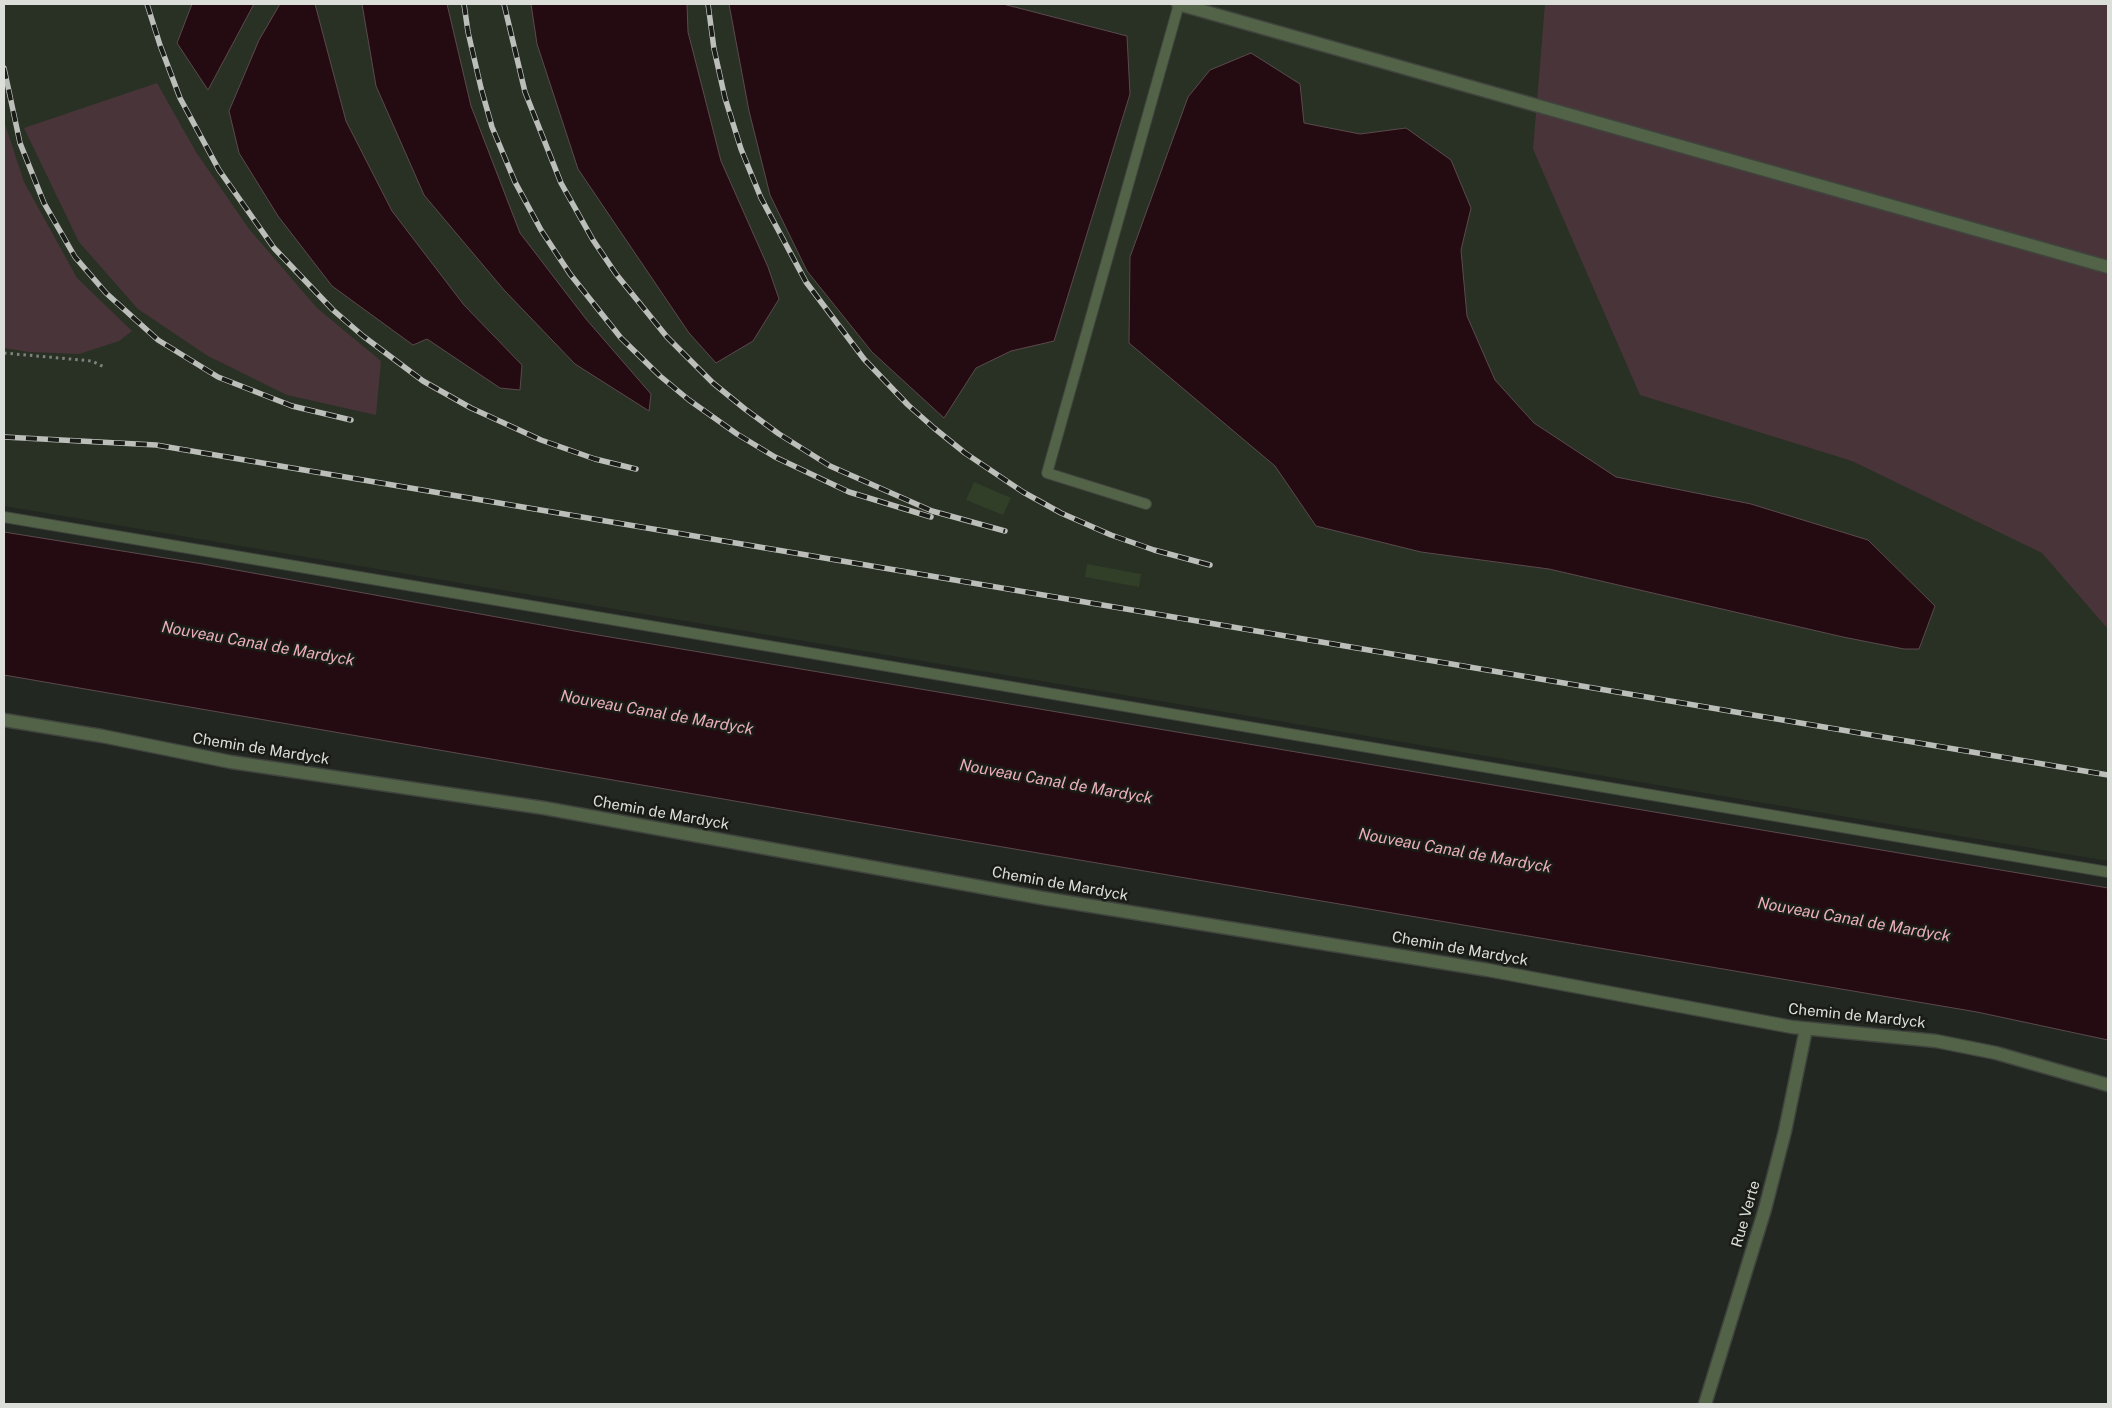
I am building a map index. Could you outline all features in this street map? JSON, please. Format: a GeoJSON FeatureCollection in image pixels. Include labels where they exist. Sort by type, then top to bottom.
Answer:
{"type":"FeatureCollection","features":[{"type":"Feature","properties":{"kind":"street"},"geometry":{"type":"LineString","coordinates":[[1178,4],[2108,268]]}},
{"type":"Feature","properties":{"kind":"street","name":"Chemin de Mardyck"},"geometry":{"type":"LineString","coordinates":[[4,720],[102,736],[231,762],[553,810],[1042,898],[1469,966],[1806,1029],[1909,1037],[1942,1042],[1996,1053],[2108,1085]]}},
{"type":"Feature","properties":{"kind":"street","name":"Rue Verte"},"geometry":{"type":"LineString","coordinates":[[1705,1404],[1765,1209],[1788,1120],[1806,1029]]}},
{"type":"Feature","properties":{"kind":"lane"},"geometry":{"type":"LineString","coordinates":[[1146,504],[1047,472],[1178,4]]}},
{"type":"Feature","properties":{"kind":"lane"},"geometry":{"type":"LineString","coordinates":[[4,517],[2108,872]]}},
{"type":"Feature","properties":{"kind":"path"},"geometry":{"type":"LineString","coordinates":[[4,353],[92,361],[104,367]]}},
{"type":"Feature","properties":{"kind":"shaded area"},"geometry":{"type":"Polygon","coordinates":[[[4,4],[2108,4],[2108,861],[4,506],[4,4]]]}},
{"type":"Feature","properties":{"kind":"shaded area"},"geometry":{"type":"Polygon","coordinates":[[[1545,4],[2108,4],[2108,629],[2042,553],[1852,461],[1640,395],[1533,149],[1545,4]]]}},
{"type":"Feature","properties":{"kind":"shaded area"},"geometry":{"type":"Polygon","coordinates":[[[157,83],[196,152],[249,229],[317,308],[381,361],[376,415],[287,395],[208,356],[138,309],[79,242],[24,128],[157,83]]]}},
{"type":"Feature","properties":{"kind":"shaded area"},"geometry":{"type":"Polygon","coordinates":[[[4,121],[24,182],[77,278],[132,331],[119,341],[79,354],[29,352],[4,348],[4,121]]]}},
{"type":"Feature","properties":{"kind":"water"},"geometry":{"type":"Polygon","coordinates":[[[192,4],[254,4],[208,90],[177,43],[192,4]]]}},
{"type":"Feature","properties":{"kind":"water"},"geometry":{"type":"Polygon","coordinates":[[[280,4],[315,4],[346,121],[392,211],[464,305],[522,365],[520,390],[500,388],[427,339],[413,345],[332,286],[278,216],[239,153],[229,111],[259,40],[280,4]]]}},
{"type":"Feature","properties":{"kind":"water"},"geometry":{"type":"Polygon","coordinates":[[[362,4],[447,4],[471,106],[520,233],[586,319],[651,394],[649,411],[575,364],[504,290],[424,195],[376,86],[362,4]]]}},
{"type":"Feature","properties":{"kind":"water"},"geometry":{"type":"Polygon","coordinates":[[[531,4],[687,4],[688,32],[721,161],[768,267],[779,299],[753,341],[716,363],[689,333],[578,169],[537,44],[531,4]]]}},
{"type":"Feature","properties":{"kind":"water"},"geometry":{"type":"Polygon","coordinates":[[[729,4],[1003,4],[1127,36],[1130,94],[1054,341],[1011,351],[976,368],[944,418],[872,352],[807,271],[770,195],[749,111],[729,4]]]}},
{"type":"Feature","properties":{"kind":"water"},"geometry":{"type":"Polygon","coordinates":[[[1251,53],[1300,84],[1304,123],[1360,134],[1406,128],[1451,160],[1471,208],[1461,250],[1467,316],[1495,380],[1534,423],[1616,477],[1751,504],[1868,540],[1935,606],[1919,649],[1904,649],[1843,637],[1549,569],[1421,552],[1316,526],[1275,466],[1129,343],[1130,257],[1188,97],[1210,70],[1251,53]]]}},
{"type":"Feature","properties":{"kind":"water","name":"Nouveau Canal de Mardyck"},"geometry":{"type":"Polygon","coordinates":[[[4,532],[203,564],[580,632],[2108,888],[2108,1040],[1977,1012],[4,675],[4,532]]]}},
{"type":"Feature","properties":{"kind":"building"},"geometry":{"type":"Polygon","coordinates":[[[974,482],[1011,498],[1003,515],[966,500],[974,482]]]}},
{"type":"Feature","properties":{"kind":"building"},"geometry":{"type":"Polygon","coordinates":[[[1087,564],[1141,574],[1139,587],[1085,577],[1087,564]]]}},
{"type":"Feature","properties":{"kind":"railway"},"geometry":{"type":"LineString","coordinates":[[147,4],[180,98],[219,170],[274,248],[333,310],[363,336],[423,381],[471,408],[541,440],[595,459],[636,469]]}},
{"type":"Feature","properties":{"kind":"railway"},"geometry":{"type":"LineString","coordinates":[[464,4],[468,32],[492,127],[515,182],[541,230],[570,274],[621,338],[660,376],[689,400],[737,434],[775,457],[849,492],[931,517]]}},
{"type":"Feature","properties":{"kind":"railway"},"geometry":{"type":"LineString","coordinates":[[504,4],[525,92],[561,183],[593,240],[616,274],[667,337],[713,383],[745,409],[779,434],[830,466],[932,511],[1005,531]]}},
{"type":"Feature","properties":{"kind":"railway"},"geometry":{"type":"LineString","coordinates":[[708,4],[714,49],[725,98],[741,149],[761,198],[806,282],[864,359],[908,405],[934,428],[965,453],[1023,492],[1061,513],[1111,535],[1154,550],[1210,565]]}},
{"type":"Feature","properties":{"kind":"railway"},"geometry":{"type":"LineString","coordinates":[[4,68],[20,143],[44,203],[75,257],[106,293],[158,340],[218,377],[292,406],[351,420]]}},
{"type":"Feature","properties":{"kind":"railway"},"geometry":{"type":"LineString","coordinates":[[4,437],[156,445],[2108,775]]}}]}
